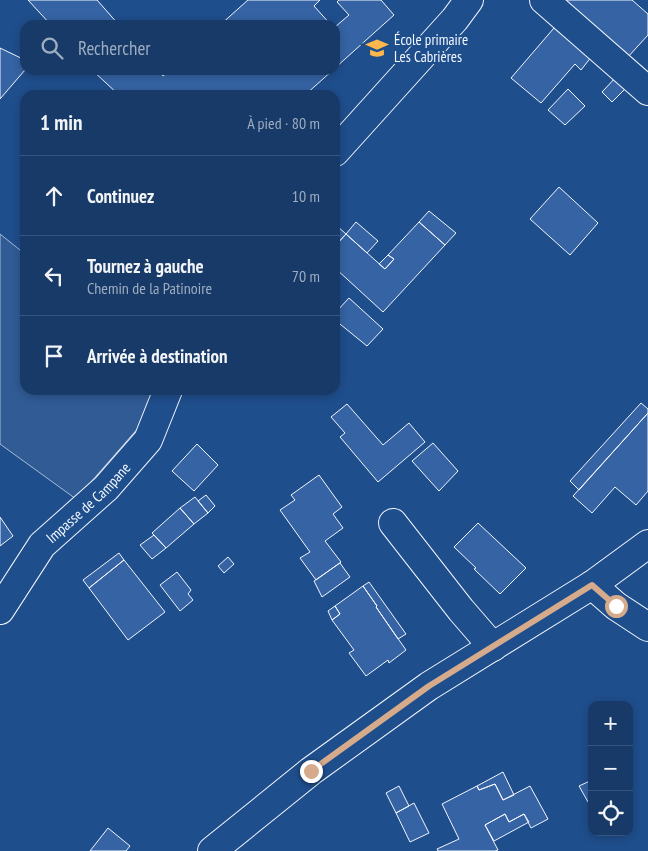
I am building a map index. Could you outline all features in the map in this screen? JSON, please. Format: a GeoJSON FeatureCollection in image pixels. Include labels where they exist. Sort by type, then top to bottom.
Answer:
{"type":"FeatureCollection","features":[{"type":"Feature","properties":{"kind":"street"},"geometry":{"type":"LineString","coordinates":[[340,146],[455,19],[469,0]]}},
{"type":"Feature","properties":{"kind":"street"},"geometry":{"type":"LineString","coordinates":[[544,0],[648,91]]}},
{"type":"Feature","properties":{"kind":"street","name":"Impasse de Campane"},"geometry":{"type":"LineString","coordinates":[[0,610],[42,545],[106,488],[148,440],[166,395]]}},
{"type":"Feature","properties":{"kind":"street"},"geometry":{"type":"LineString","coordinates":[[392,523],[493,647]]}},
{"type":"Feature","properties":{"kind":"street"},"geometry":{"type":"LineString","coordinates":[[212,851],[311,771],[429,686],[592,585],[648,544]]}},
{"type":"Feature","properties":{"kind":"street"},"geometry":{"type":"LineString","coordinates":[[592,585],[616,606],[648,627]]}},
{"type":"Feature","properties":{"kind":"shaded area"},"geometry":{"type":"Polygon","coordinates":[[[0,234],[20,250],[20,395],[153,395],[139,427],[76,499],[0,444],[0,234]]]}},
{"type":"Feature","properties":{"kind":"building"},"geometry":{"type":"Polygon","coordinates":[[[28,0],[97,0],[115,20],[46,20],[28,0]]]}},
{"type":"Feature","properties":{"kind":"building"},"geometry":{"type":"Polygon","coordinates":[[[248,0],[320,0],[314,6],[327,20],[226,20],[248,0]]]}},
{"type":"Feature","properties":{"kind":"building"},"geometry":{"type":"Polygon","coordinates":[[[339,0],[381,0],[394,15],[340,64],[340,23],[349,15],[337,2],[339,0]]]}},
{"type":"Feature","properties":{"kind":"building"},"geometry":{"type":"Polygon","coordinates":[[[561,0],[632,0],[648,14],[648,35],[627,58],[561,0]]]}},
{"type":"Feature","properties":{"kind":"building"},"geometry":{"type":"Polygon","coordinates":[[[554,28],[592,56],[581,70],[575,64],[541,103],[511,78],[554,28]]]}},
{"type":"Feature","properties":{"kind":"building"},"geometry":{"type":"Polygon","coordinates":[[[0,48],[20,58],[21,75],[0,99],[0,48]]]}},
{"type":"Feature","properties":{"kind":"building"},"geometry":{"type":"Polygon","coordinates":[[[97,75],[327,75],[311,90],[114,90],[97,75]]]}},
{"type":"Feature","properties":{"kind":"building"},"geometry":{"type":"Polygon","coordinates":[[[617,76],[628,86],[612,102],[602,92],[617,76]]]}},
{"type":"Feature","properties":{"kind":"building"},"geometry":{"type":"Polygon","coordinates":[[[568,89],[585,106],[565,125],[548,110],[568,89]]]}},
{"type":"Feature","properties":{"kind":"building"},"geometry":{"type":"Polygon","coordinates":[[[559,187],[598,223],[570,255],[530,219],[559,187]]]}},
{"type":"Feature","properties":{"kind":"building"},"geometry":{"type":"Polygon","coordinates":[[[429,211],[456,233],[445,245],[419,222],[429,211]]]}},
{"type":"Feature","properties":{"kind":"building"},"geometry":{"type":"Polygon","coordinates":[[[356,222],[378,241],[367,253],[346,234],[356,222]]]}},
{"type":"Feature","properties":{"kind":"building"},"geometry":{"type":"Polygon","coordinates":[[[419,222],[445,245],[383,312],[340,273],[340,241],[346,234],[385,269],[394,259],[388,255],[419,222]]]}},
{"type":"Feature","properties":{"kind":"building"},"geometry":{"type":"Polygon","coordinates":[[[340,229],[346,234],[340,241],[340,229]]]}},
{"type":"Feature","properties":{"kind":"building"},"geometry":{"type":"Polygon","coordinates":[[[388,255],[394,259],[385,269],[379,264],[388,255]]]}},
{"type":"Feature","properties":{"kind":"building"},"geometry":{"type":"Polygon","coordinates":[[[349,298],[383,329],[367,346],[340,324],[340,308],[349,298]]]}},
{"type":"Feature","properties":{"kind":"building"},"geometry":{"type":"Polygon","coordinates":[[[641,403],[648,409],[648,413],[579,490],[570,481],[641,403]]]}},
{"type":"Feature","properties":{"kind":"building"},"geometry":{"type":"Polygon","coordinates":[[[347,404],[383,445],[409,423],[425,442],[378,482],[340,437],[345,433],[331,417],[347,404]]]}},
{"type":"Feature","properties":{"kind":"building"},"geometry":{"type":"Polygon","coordinates":[[[648,413],[648,491],[636,505],[615,487],[592,513],[573,496],[648,413]]]}},
{"type":"Feature","properties":{"kind":"building"},"geometry":{"type":"Polygon","coordinates":[[[433,443],[458,471],[439,491],[412,461],[433,443]]]}},
{"type":"Feature","properties":{"kind":"building"},"geometry":{"type":"Polygon","coordinates":[[[197,444],[218,465],[194,491],[172,471],[197,444]]]}},
{"type":"Feature","properties":{"kind":"building"},"geometry":{"type":"Polygon","coordinates":[[[319,475],[342,507],[333,514],[343,528],[325,541],[341,562],[316,580],[300,558],[310,552],[280,510],[295,500],[291,495],[319,475]]]}},
{"type":"Feature","properties":{"kind":"building"},"geometry":{"type":"Polygon","coordinates":[[[206,495],[215,506],[208,513],[198,501],[206,495]]]}},
{"type":"Feature","properties":{"kind":"building"},"geometry":{"type":"Polygon","coordinates":[[[195,497],[208,513],[194,524],[180,508],[195,497]]]}},
{"type":"Feature","properties":{"kind":"building"},"geometry":{"type":"Polygon","coordinates":[[[180,508],[194,524],[166,548],[152,533],[180,508]]]}},
{"type":"Feature","properties":{"kind":"building"},"geometry":{"type":"Polygon","coordinates":[[[0,517],[13,536],[0,546],[0,517]]]}},
{"type":"Feature","properties":{"kind":"building"},"geometry":{"type":"Polygon","coordinates":[[[478,523],[526,568],[500,594],[454,547],[478,523]]]}},
{"type":"Feature","properties":{"kind":"building"},"geometry":{"type":"Polygon","coordinates":[[[154,535],[166,548],[152,559],[140,545],[154,535]]]}},
{"type":"Feature","properties":{"kind":"building"},"geometry":{"type":"Polygon","coordinates":[[[119,553],[124,560],[89,588],[83,580],[119,553]]]}},
{"type":"Feature","properties":{"kind":"building"},"geometry":{"type":"Polygon","coordinates":[[[228,557],[234,564],[224,573],[218,566],[228,557]]]}},
{"type":"Feature","properties":{"kind":"building"},"geometry":{"type":"Polygon","coordinates":[[[124,560],[165,612],[128,640],[89,588],[124,560]]]}},
{"type":"Feature","properties":{"kind":"building"},"geometry":{"type":"Polygon","coordinates":[[[340,563],[350,577],[322,597],[314,581],[340,563]]]}},
{"type":"Feature","properties":{"kind":"building"},"geometry":{"type":"Polygon","coordinates":[[[177,572],[191,590],[188,594],[193,600],[180,611],[160,585],[177,572]]]}},
{"type":"Feature","properties":{"kind":"building"},"geometry":{"type":"Polygon","coordinates":[[[369,582],[406,634],[398,639],[363,586],[369,582]]]}},
{"type":"Feature","properties":{"kind":"building"},"geometry":{"type":"Polygon","coordinates":[[[363,586],[406,650],[389,663],[388,660],[366,676],[349,653],[354,650],[332,620],[340,614],[335,606],[363,586]]]}},
{"type":"Feature","properties":{"kind":"building"},"geometry":{"type":"Polygon","coordinates":[[[335,606],[340,614],[332,620],[328,611],[335,606]]]}},
{"type":"Feature","properties":{"kind":"building"},"geometry":{"type":"Polygon","coordinates":[[[503,772],[514,795],[503,800],[495,784],[479,790],[477,786],[503,772]]]}},
{"type":"Feature","properties":{"kind":"building"},"geometry":{"type":"Polygon","coordinates":[[[588,782],[588,802],[579,786],[588,782]]]}},
{"type":"Feature","properties":{"kind":"building"},"geometry":{"type":"Polygon","coordinates":[[[495,784],[503,800],[530,786],[548,819],[531,828],[524,814],[509,822],[505,814],[485,825],[498,850],[438,851],[437,849],[459,839],[442,804],[477,786],[479,790],[495,784]]]}},
{"type":"Feature","properties":{"kind":"building"},"geometry":{"type":"Polygon","coordinates":[[[399,786],[409,806],[396,813],[386,793],[399,786]]]}},
{"type":"Feature","properties":{"kind":"building"},"geometry":{"type":"Polygon","coordinates":[[[414,803],[429,833],[410,842],[396,813],[414,803]]]}},
{"type":"Feature","properties":{"kind":"building"},"geometry":{"type":"Polygon","coordinates":[[[505,814],[509,822],[524,814],[529,822],[494,841],[485,825],[505,814]]]}},
{"type":"Feature","properties":{"kind":"building"},"geometry":{"type":"Polygon","coordinates":[[[108,828],[130,846],[126,851],[90,851],[108,828]]]}},
{"type":"Feature","properties":{"kind":"place","name":"École primaire Les Cabrières"},"geometry":{"type":"Point","coordinates":[377,48]}},
{"type":"Feature","properties":{"kind":"route"},"geometry":{"type":"LineString","coordinates":[[311,771],[429,686],[592,585],[616,606]]}}]}
